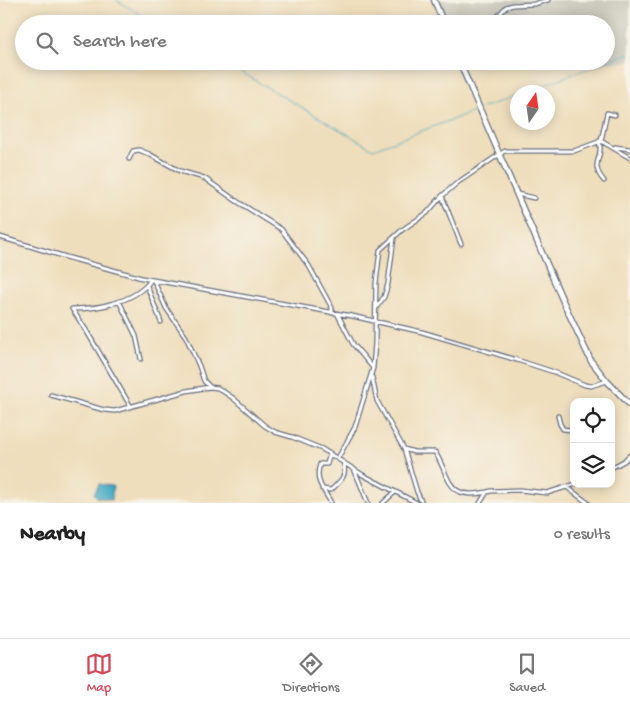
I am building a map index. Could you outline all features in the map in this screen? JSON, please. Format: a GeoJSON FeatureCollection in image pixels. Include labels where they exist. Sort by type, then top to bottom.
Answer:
{"type":"FeatureCollection","features":[{"type":"Feature","properties":{"kind":"street"},"geometry":{"type":"LineString","coordinates":[[434,0],[440,15]]}},
{"type":"Feature","properties":{"kind":"street"},"geometry":{"type":"LineString","coordinates":[[498,15],[503,8],[511,5],[534,4],[548,0]]}},
{"type":"Feature","properties":{"kind":"street"},"geometry":{"type":"LineString","coordinates":[[463,70],[579,337],[591,361],[607,382],[630,405]]}},
{"type":"Feature","properties":{"kind":"street"},"geometry":{"type":"LineString","coordinates":[[604,181],[598,174],[596,165],[601,146],[600,141],[607,113],[615,115]]}},
{"type":"Feature","properties":{"kind":"street"},"geometry":{"type":"LineString","coordinates":[[338,458],[355,427],[373,368],[380,250],[427,213],[442,196],[467,176],[505,151],[574,151],[600,141],[614,147],[630,158]]}},
{"type":"Feature","properties":{"kind":"street"},"geometry":{"type":"LineString","coordinates":[[614,147],[630,150]]}},
{"type":"Feature","properties":{"kind":"street"},"geometry":{"type":"LineString","coordinates":[[129,159],[133,151],[140,150],[180,171],[204,178],[281,229],[309,266],[332,308],[332,313]]}},
{"type":"Feature","properties":{"kind":"street"},"geometry":{"type":"LineString","coordinates":[[516,194],[534,198]]}},
{"type":"Feature","properties":{"kind":"street"},"geometry":{"type":"LineString","coordinates":[[442,196],[460,244]]}},
{"type":"Feature","properties":{"kind":"street"},"geometry":{"type":"LineString","coordinates":[[0,237],[117,272],[152,280],[393,325],[464,344],[554,372],[591,386],[607,382]]}},
{"type":"Feature","properties":{"kind":"street"},"geometry":{"type":"LineString","coordinates":[[375,309],[384,298],[388,284],[394,238]]}},
{"type":"Feature","properties":{"kind":"street"},"geometry":{"type":"LineString","coordinates":[[131,408],[72,309],[88,309],[134,296],[152,280]]}},
{"type":"Feature","properties":{"kind":"street"},"geometry":{"type":"LineString","coordinates":[[152,280],[166,308],[186,337],[204,382],[210,387]]}},
{"type":"Feature","properties":{"kind":"street"},"geometry":{"type":"LineString","coordinates":[[147,285],[161,322]]}},
{"type":"Feature","properties":{"kind":"street"},"geometry":{"type":"LineString","coordinates":[[119,301],[136,336],[140,359]]}},
{"type":"Feature","properties":{"kind":"street"},"geometry":{"type":"LineString","coordinates":[[337,314],[353,344],[373,368]]}},
{"type":"Feature","properties":{"kind":"street"},"geometry":{"type":"LineString","coordinates":[[371,376],[377,401],[404,449],[422,503]]}},
{"type":"Feature","properties":{"kind":"street"},"geometry":{"type":"LineString","coordinates":[[51,395],[104,410],[120,410],[168,395],[210,387],[220,389],[270,429],[330,453],[354,469],[417,503]]}},
{"type":"Feature","properties":{"kind":"street"},"geometry":{"type":"LineString","coordinates":[[558,416],[563,429],[570,430]]}},
{"type":"Feature","properties":{"kind":"street"},"geometry":{"type":"LineString","coordinates":[[404,449],[414,452],[435,452],[447,479],[456,490],[468,494],[511,490],[547,493],[568,488],[588,503]]}},
{"type":"Feature","properties":{"kind":"street"},"geometry":{"type":"LineString","coordinates":[[330,453],[327,465],[319,465],[318,472],[322,489],[331,503]]}},
{"type":"Feature","properties":{"kind":"street"},"geometry":{"type":"LineString","coordinates":[[615,466],[630,455]]}},
{"type":"Feature","properties":{"kind":"street"},"geometry":{"type":"LineString","coordinates":[[322,489],[331,490],[344,478],[343,461]]}},
{"type":"Feature","properties":{"kind":"street"},"geometry":{"type":"LineString","coordinates":[[354,469],[368,503]]}},
{"type":"Feature","properties":{"kind":"street"},"geometry":{"type":"LineString","coordinates":[[383,503],[395,492]]}},
{"type":"Feature","properties":{"kind":"street"},"geometry":{"type":"LineString","coordinates":[[480,503],[488,492]]}},
{"type":"Feature","properties":{"kind":"shaded area"},"geometry":{"type":"Polygon","coordinates":[[[433,0],[630,0],[630,62],[615,62],[615,15],[439,15],[433,0]]]}},
{"type":"Feature","properties":{"kind":"water"},"geometry":{"type":"Polygon","coordinates":[[[99,484],[113,486],[112,500],[97,497],[94,494],[99,484]]]}},
{"type":"Feature","properties":{"kind":"waterway"},"geometry":{"type":"LineString","coordinates":[[116,0],[142,15]]}},
{"type":"Feature","properties":{"kind":"waterway"},"geometry":{"type":"LineString","coordinates":[[615,59],[630,53]]}},
{"type":"Feature","properties":{"kind":"waterway"},"geometry":{"type":"LineString","coordinates":[[237,70],[373,149],[478,110]]}},
{"type":"Feature","properties":{"kind":"waterway"},"geometry":{"type":"LineString","coordinates":[[543,85],[584,70]]}},
{"type":"Feature","properties":{"kind":"waterway"},"geometry":{"type":"LineString","coordinates":[[482,108],[510,98]]}}]}
